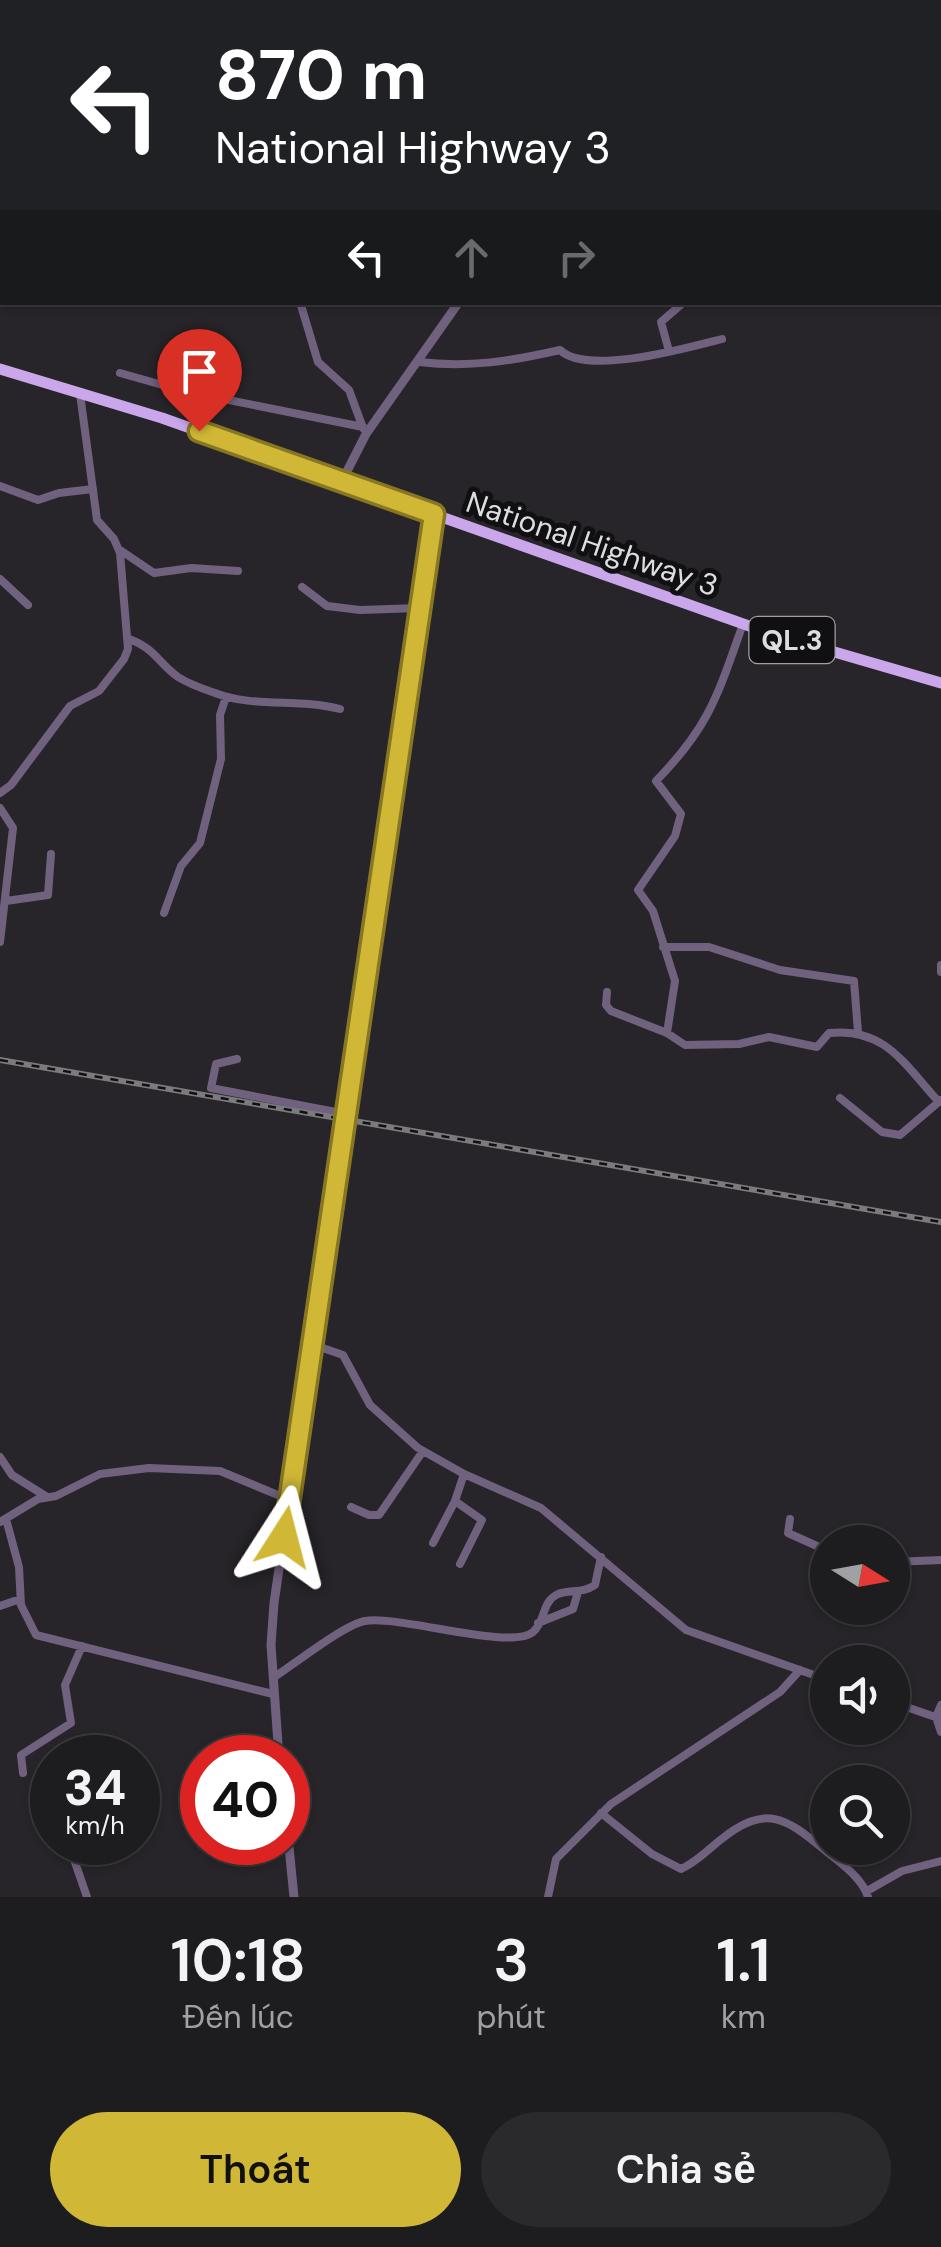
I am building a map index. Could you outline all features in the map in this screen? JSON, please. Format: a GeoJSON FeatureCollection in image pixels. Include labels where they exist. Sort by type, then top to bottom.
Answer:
{"type":"FeatureCollection","features":[{"type":"Feature","properties":{"kind":"highway","name":"National Highway 3"},"geometry":{"type":"LineString","coordinates":[[0,370],[162,418],[742,624],[941,683]]}},
{"type":"Feature","properties":{"kind":"street"},"geometry":{"type":"LineString","coordinates":[[301,305],[318,362],[349,390],[364,430]]}},
{"type":"Feature","properties":{"kind":"street"},"geometry":{"type":"LineString","coordinates":[[341,482],[364,430],[419,362],[457,305]]}},
{"type":"Feature","properties":{"kind":"street"},"geometry":{"type":"LineString","coordinates":[[669,351],[661,322],[681,305]]}},
{"type":"Feature","properties":{"kind":"street"},"geometry":{"type":"LineString","coordinates":[[419,362],[463,366],[524,360],[560,350],[571,359],[615,360],[722,339]]}},
{"type":"Feature","properties":{"kind":"street"},"geometry":{"type":"LineString","coordinates":[[120,373],[364,430]]}},
{"type":"Feature","properties":{"kind":"street"},"geometry":{"type":"LineString","coordinates":[[80,394],[97,520],[120,550],[154,573],[191,568],[238,571]]}},
{"type":"Feature","properties":{"kind":"street"},"geometry":{"type":"LineString","coordinates":[[0,486],[38,500],[93,489]]}},
{"type":"Feature","properties":{"kind":"street"},"geometry":{"type":"LineString","coordinates":[[277,1735],[272,1626],[434,514]]}},
{"type":"Feature","properties":{"kind":"street"},"geometry":{"type":"LineString","coordinates":[[0,793],[12,785],[70,706],[99,692],[124,659],[129,639],[120,550]]}},
{"type":"Feature","properties":{"kind":"street"},"geometry":{"type":"LineString","coordinates":[[0,579],[28,605]]}},
{"type":"Feature","properties":{"kind":"street"},"geometry":{"type":"LineString","coordinates":[[302,586],[320,603],[345,609],[419,608]]}},
{"type":"Feature","properties":{"kind":"street"},"geometry":{"type":"LineString","coordinates":[[667,1033],[674,981],[654,911],[638,890],[675,836],[681,814],[656,781],[677,761],[711,712],[742,624]]}},
{"type":"Feature","properties":{"kind":"street"},"geometry":{"type":"LineString","coordinates":[[129,639],[150,649],[181,679],[226,698],[306,701],[340,709]]}},
{"type":"Feature","properties":{"kind":"street"},"geometry":{"type":"LineString","coordinates":[[164,913],[181,866],[200,843],[220,759],[220,715],[226,698]]}},
{"type":"Feature","properties":{"kind":"street"},"geometry":{"type":"LineString","coordinates":[[0,808],[13,828],[0,942]]}},
{"type":"Feature","properties":{"kind":"street"},"geometry":{"type":"LineString","coordinates":[[6,902],[48,895],[51,854]]}},
{"type":"Feature","properties":{"kind":"street"},"geometry":{"type":"LineString","coordinates":[[663,947],[708,946],[780,970],[854,980],[858,1032]]}},
{"type":"Feature","properties":{"kind":"street"},"geometry":{"type":"LineString","coordinates":[[606,992],[606,1005],[611,1010],[692,1046],[739,1044],[769,1037],[817,1047],[829,1033],[858,1032],[884,1043],[940,1101],[900,1135],[882,1132],[840,1098]]}},
{"type":"Feature","properties":{"kind":"street"},"geometry":{"type":"LineString","coordinates":[[238,1059],[216,1064],[210,1088],[346,1114]]}},
{"type":"Feature","properties":{"kind":"street"},"geometry":{"type":"LineString","coordinates":[[314,1345],[342,1355],[370,1405],[422,1451],[541,1508],[686,1630],[810,1674]]}},
{"type":"Feature","properties":{"kind":"street"},"geometry":{"type":"LineString","coordinates":[[351,1507],[380,1515],[422,1451]]}},
{"type":"Feature","properties":{"kind":"street"},"geometry":{"type":"LineString","coordinates":[[0,1457],[12,1475],[47,1497]]}},
{"type":"Feature","properties":{"kind":"street"},"geometry":{"type":"LineString","coordinates":[[274,1694],[36,1635],[20,1599],[19,1567],[3,1520],[38,1498],[56,1496],[100,1474],[160,1467],[220,1471],[290,1500]]}},
{"type":"Feature","properties":{"kind":"street"},"geometry":{"type":"LineString","coordinates":[[433,1543],[455,1502],[464,1474]]}},
{"type":"Feature","properties":{"kind":"street"},"geometry":{"type":"LineString","coordinates":[[455,1502],[482,1520],[460,1564]]}},
{"type":"Feature","properties":{"kind":"street"},"geometry":{"type":"LineString","coordinates":[[790,1519],[788,1533],[810,1542]]}},
{"type":"Feature","properties":{"kind":"street"},"geometry":{"type":"LineString","coordinates":[[273,1678],[362,1621],[427,1626],[494,1638],[530,1634],[548,1600],[594,1585],[601,1557]]}},
{"type":"Feature","properties":{"kind":"street"},"geometry":{"type":"LineString","coordinates":[[910,1561],[941,1560]]}},
{"type":"Feature","properties":{"kind":"street"},"geometry":{"type":"LineString","coordinates":[[538,1622],[573,1609],[578,1592]]}},
{"type":"Feature","properties":{"kind":"street"},"geometry":{"type":"LineString","coordinates":[[0,1606],[20,1599]]}},
{"type":"Feature","properties":{"kind":"street"},"geometry":{"type":"LineString","coordinates":[[23,1773],[22,1755],[71,1723],[66,1685],[82,1646]]}},
{"type":"Feature","properties":{"kind":"street"},"geometry":{"type":"LineString","coordinates":[[548,1897],[556,1859],[601,1814],[646,1778],[780,1692],[800,1670]]}},
{"type":"Feature","properties":{"kind":"street"},"geometry":{"type":"LineString","coordinates":[[941,1705],[941,1732]]}},
{"type":"Feature","properties":{"kind":"street"},"geometry":{"type":"LineString","coordinates":[[910,1708],[939,1718]]}},
{"type":"Feature","properties":{"kind":"street"},"geometry":{"type":"LineString","coordinates":[[601,1814],[652,1854],[681,1869],[737,1828],[767,1818],[783,1819],[827,1852],[867,1894],[902,1871],[941,1861]]}},
{"type":"Feature","properties":{"kind":"street"},"geometry":{"type":"LineString","coordinates":[[76,1865],[87,1897]]}},
{"type":"Feature","properties":{"kind":"street"},"geometry":{"type":"LineString","coordinates":[[291,1865],[294,1897]]}},
{"type":"Feature","properties":{"kind":"railway"},"geometry":{"type":"LineString","coordinates":[[0,1060],[941,1222]]}},
{"type":"Feature","properties":{"kind":"route"},"geometry":{"type":"LineString","coordinates":[[199,431],[434,514],[284,1537]]}}]}
